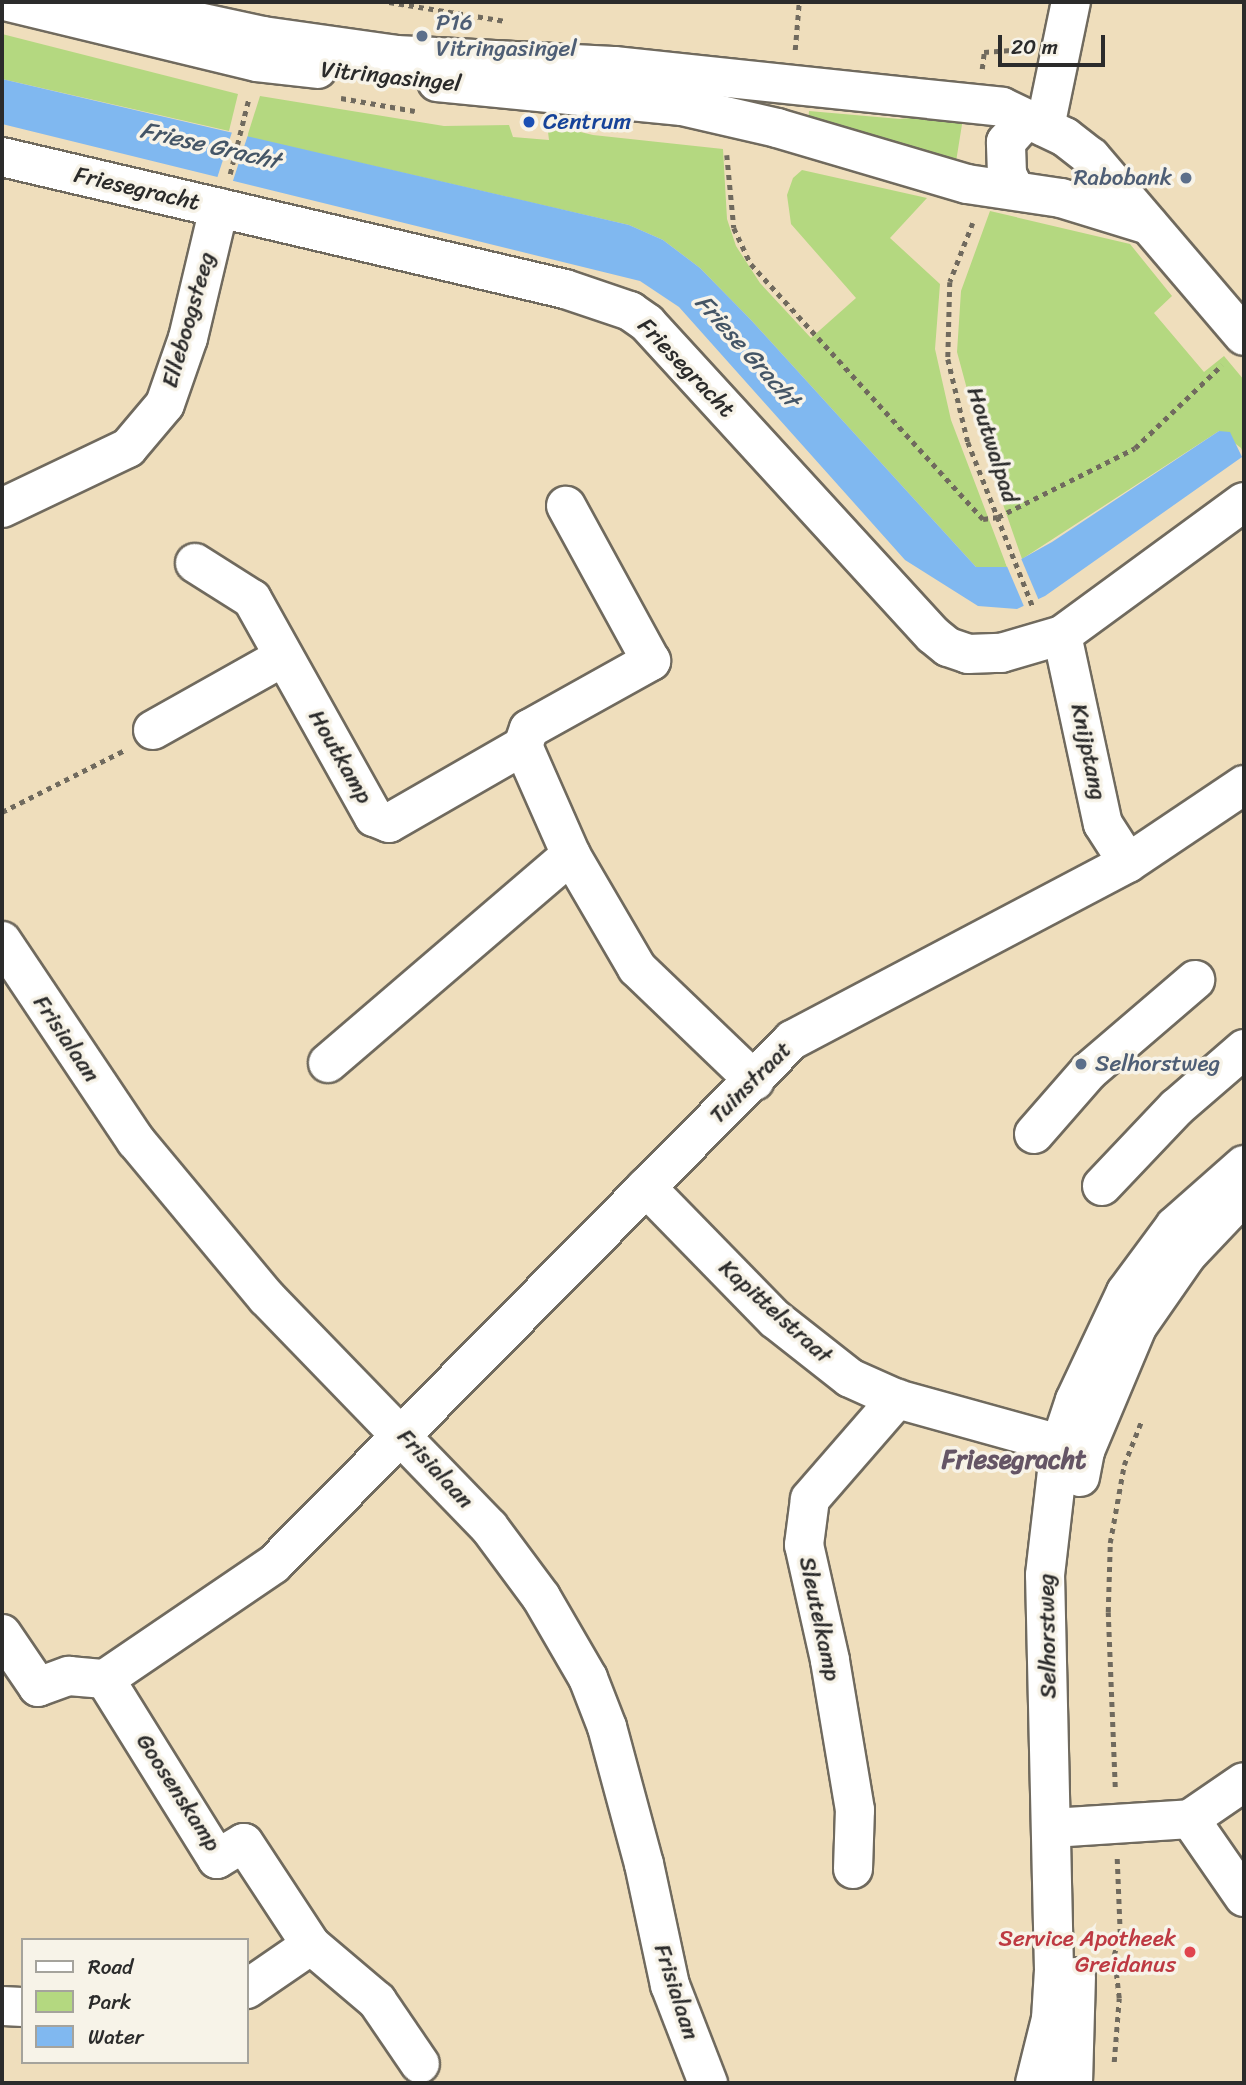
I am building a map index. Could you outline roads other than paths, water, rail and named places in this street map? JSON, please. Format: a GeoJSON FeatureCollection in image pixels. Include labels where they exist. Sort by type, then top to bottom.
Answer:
{"type":"FeatureCollection","features":[{"type":"Feature","properties":{"kind":"street","name":"Vitringasingel"},"geometry":{"type":"LineString","coordinates":[[9,2],[257,62],[682,106],[777,128],[967,184],[1014,190]]}},
{"type":"Feature","properties":{"kind":"street","name":"Vitringasingel"},"geometry":{"type":"LineString","coordinates":[[106,2],[263,36],[396,55],[786,72],[977,102],[1050,130]]}},
{"type":"Feature","properties":{"kind":"street"},"geometry":{"type":"LineString","coordinates":[[1061,198],[1078,173],[1050,130],[1071,2]]}},
{"type":"Feature","properties":{"kind":"street"},"geometry":{"type":"LineString","coordinates":[[777,128],[786,72]]}},
{"type":"Feature","properties":{"kind":"street"},"geometry":{"type":"LineString","coordinates":[[1050,130],[1006,142],[1007,174],[1014,190],[1061,198],[1149,225]]}},
{"type":"Feature","properties":{"kind":"street"},"geometry":{"type":"LineString","coordinates":[[1050,130],[1149,225],[1234,349]]}},
{"type":"Feature","properties":{"kind":"street","name":"Friesegracht"},"geometry":{"type":"LineString","coordinates":[[2,157],[224,195],[565,289],[630,311],[646,323],[948,647],[968,654],[1001,653],[1244,502]]}},
{"type":"Feature","properties":{"kind":"street","name":"Elleboogsteeg"},"geometry":{"type":"LineString","coordinates":[[2,508],[128,448],[165,404],[188,338],[224,195]]}},
{"type":"Feature","properties":{"kind":"street","name":"Houtkamp"},"geometry":{"type":"LineString","coordinates":[[195,564],[252,598],[374,817],[389,823],[523,746],[529,729],[651,661],[566,506]]}},
{"type":"Feature","properties":{"kind":"street","name":"Knijptang"},"geometry":{"type":"LineString","coordinates":[[1048,624],[1103,824],[1128,863]]}},
{"type":"Feature","properties":{"kind":"street"},"geometry":{"type":"LineString","coordinates":[[153,730],[283,657]]}},
{"type":"Feature","properties":{"kind":"street"},"geometry":{"type":"LineString","coordinates":[[523,746],[571,855],[637,968],[754,1081]]}},
{"type":"Feature","properties":{"kind":"street","name":"Tuinstraat"},"geometry":{"type":"LineString","coordinates":[[105,1679],[274,1564],[792,1041],[848,1008],[1128,863],[1244,785]]}},
{"type":"Feature","properties":{"kind":"street"},"geometry":{"type":"LineString","coordinates":[[328,1063],[571,855]]}},
{"type":"Feature","properties":{"kind":"street","name":"Frisialaan"},"geometry":{"type":"LineString","coordinates":[[2,941],[136,1141],[267,1298],[403,1434],[517,1562],[588,1678],[624,1782],[670,1985],[708,2083]]}},
{"type":"Feature","properties":{"kind":"street"},"geometry":{"type":"LineString","coordinates":[[1034,1134],[1089,1071],[1195,980]]}},
{"type":"Feature","properties":{"kind":"street"},"geometry":{"type":"LineString","coordinates":[[1102,1186],[1175,1108],[1244,1049]]}},
{"type":"Feature","properties":{"kind":"street","name":"Selhorstweg"},"geometry":{"type":"LineString","coordinates":[[1073,2083],[1077,2012],[1045,1575],[1073,1448],[1080,1389],[1126,1292],[1175,1226],[1244,1165]]}},
{"type":"Feature","properties":{"kind":"street","name":"Kapittelstraat"},"geometry":{"type":"LineString","coordinates":[[646,1187],[775,1319],[850,1378],[897,1399],[1073,1448]]}},
{"type":"Feature","properties":{"kind":"street","name":"Selhorstweg"},"geometry":{"type":"LineString","coordinates":[[1073,1448],[1137,1327],[1187,1255],[1244,1195]]}},
{"type":"Feature","properties":{"kind":"street","name":"Sleutelkamp"},"geometry":{"type":"LineString","coordinates":[[853,1869],[855,1810],[830,1660],[804,1545],[810,1499],[897,1399]]}},
{"type":"Feature","properties":{"kind":"street"},"geometry":{"type":"LineString","coordinates":[[2,1634],[38,1687],[69,1676],[105,1679]]}},
{"type":"Feature","properties":{"kind":"street","name":"Goosenskamp"},"geometry":{"type":"LineString","coordinates":[[105,1679],[217,1859],[244,1843],[311,1945]]}},
{"type":"Feature","properties":{"kind":"street"},"geometry":{"type":"LineString","coordinates":[[1063,1827],[1189,1819],[1244,1782]]}},
{"type":"Feature","properties":{"kind":"street"},"geometry":{"type":"LineString","coordinates":[[1189,1819],[1244,1897]]}},
{"type":"Feature","properties":{"kind":"street","name":"Selhorstweg"},"geometry":{"type":"LineString","coordinates":[[1035,2083],[1051,2019],[1063,1827]]}},
{"type":"Feature","properties":{"kind":"street"},"geometry":{"type":"LineString","coordinates":[[248,1988],[311,1945],[377,2001],[420,2064]]}},
{"type":"Feature","properties":{"kind":"street"},"geometry":{"type":"LineString","coordinates":[[2,2006],[21,2007]]}},
{"type":"Feature","properties":{"kind":"water","name":"Friese Gracht"},"geometry":{"type":"Polygon","coordinates":[[[2,79],[629,225],[663,240],[700,268],[751,320],[976,567],[1007,567],[1052,542],[1219,431],[1230,432],[1242,457],[1045,596],[1017,609],[978,606],[905,560],[679,307],[640,281],[2,124],[2,79]]]}},
{"type":"Feature","properties":{"kind":"place","name":"P16 Vitringasingel"},"geometry":{"type":"Point","coordinates":[422,36]}},
{"type":"Feature","properties":{"kind":"place","name":"Centrum"},"geometry":{"type":"Point","coordinates":[529,122]}},
{"type":"Feature","properties":{"kind":"place","name":"Rabobank"},"geometry":{"type":"Point","coordinates":[1186,178]}},
{"type":"Feature","properties":{"kind":"place","name":"Selhorstweg"},"geometry":{"type":"Point","coordinates":[1081,1064]}},
{"type":"Feature","properties":{"kind":"place","name":"Service Apotheek Greidanus"},"geometry":{"type":"Point","coordinates":[1190,1952]}},
{"type":"Feature","properties":{"kind":"district","name":"Friesegracht"},"geometry":{"type":"Point","coordinates":[1014,1460]}}]}
